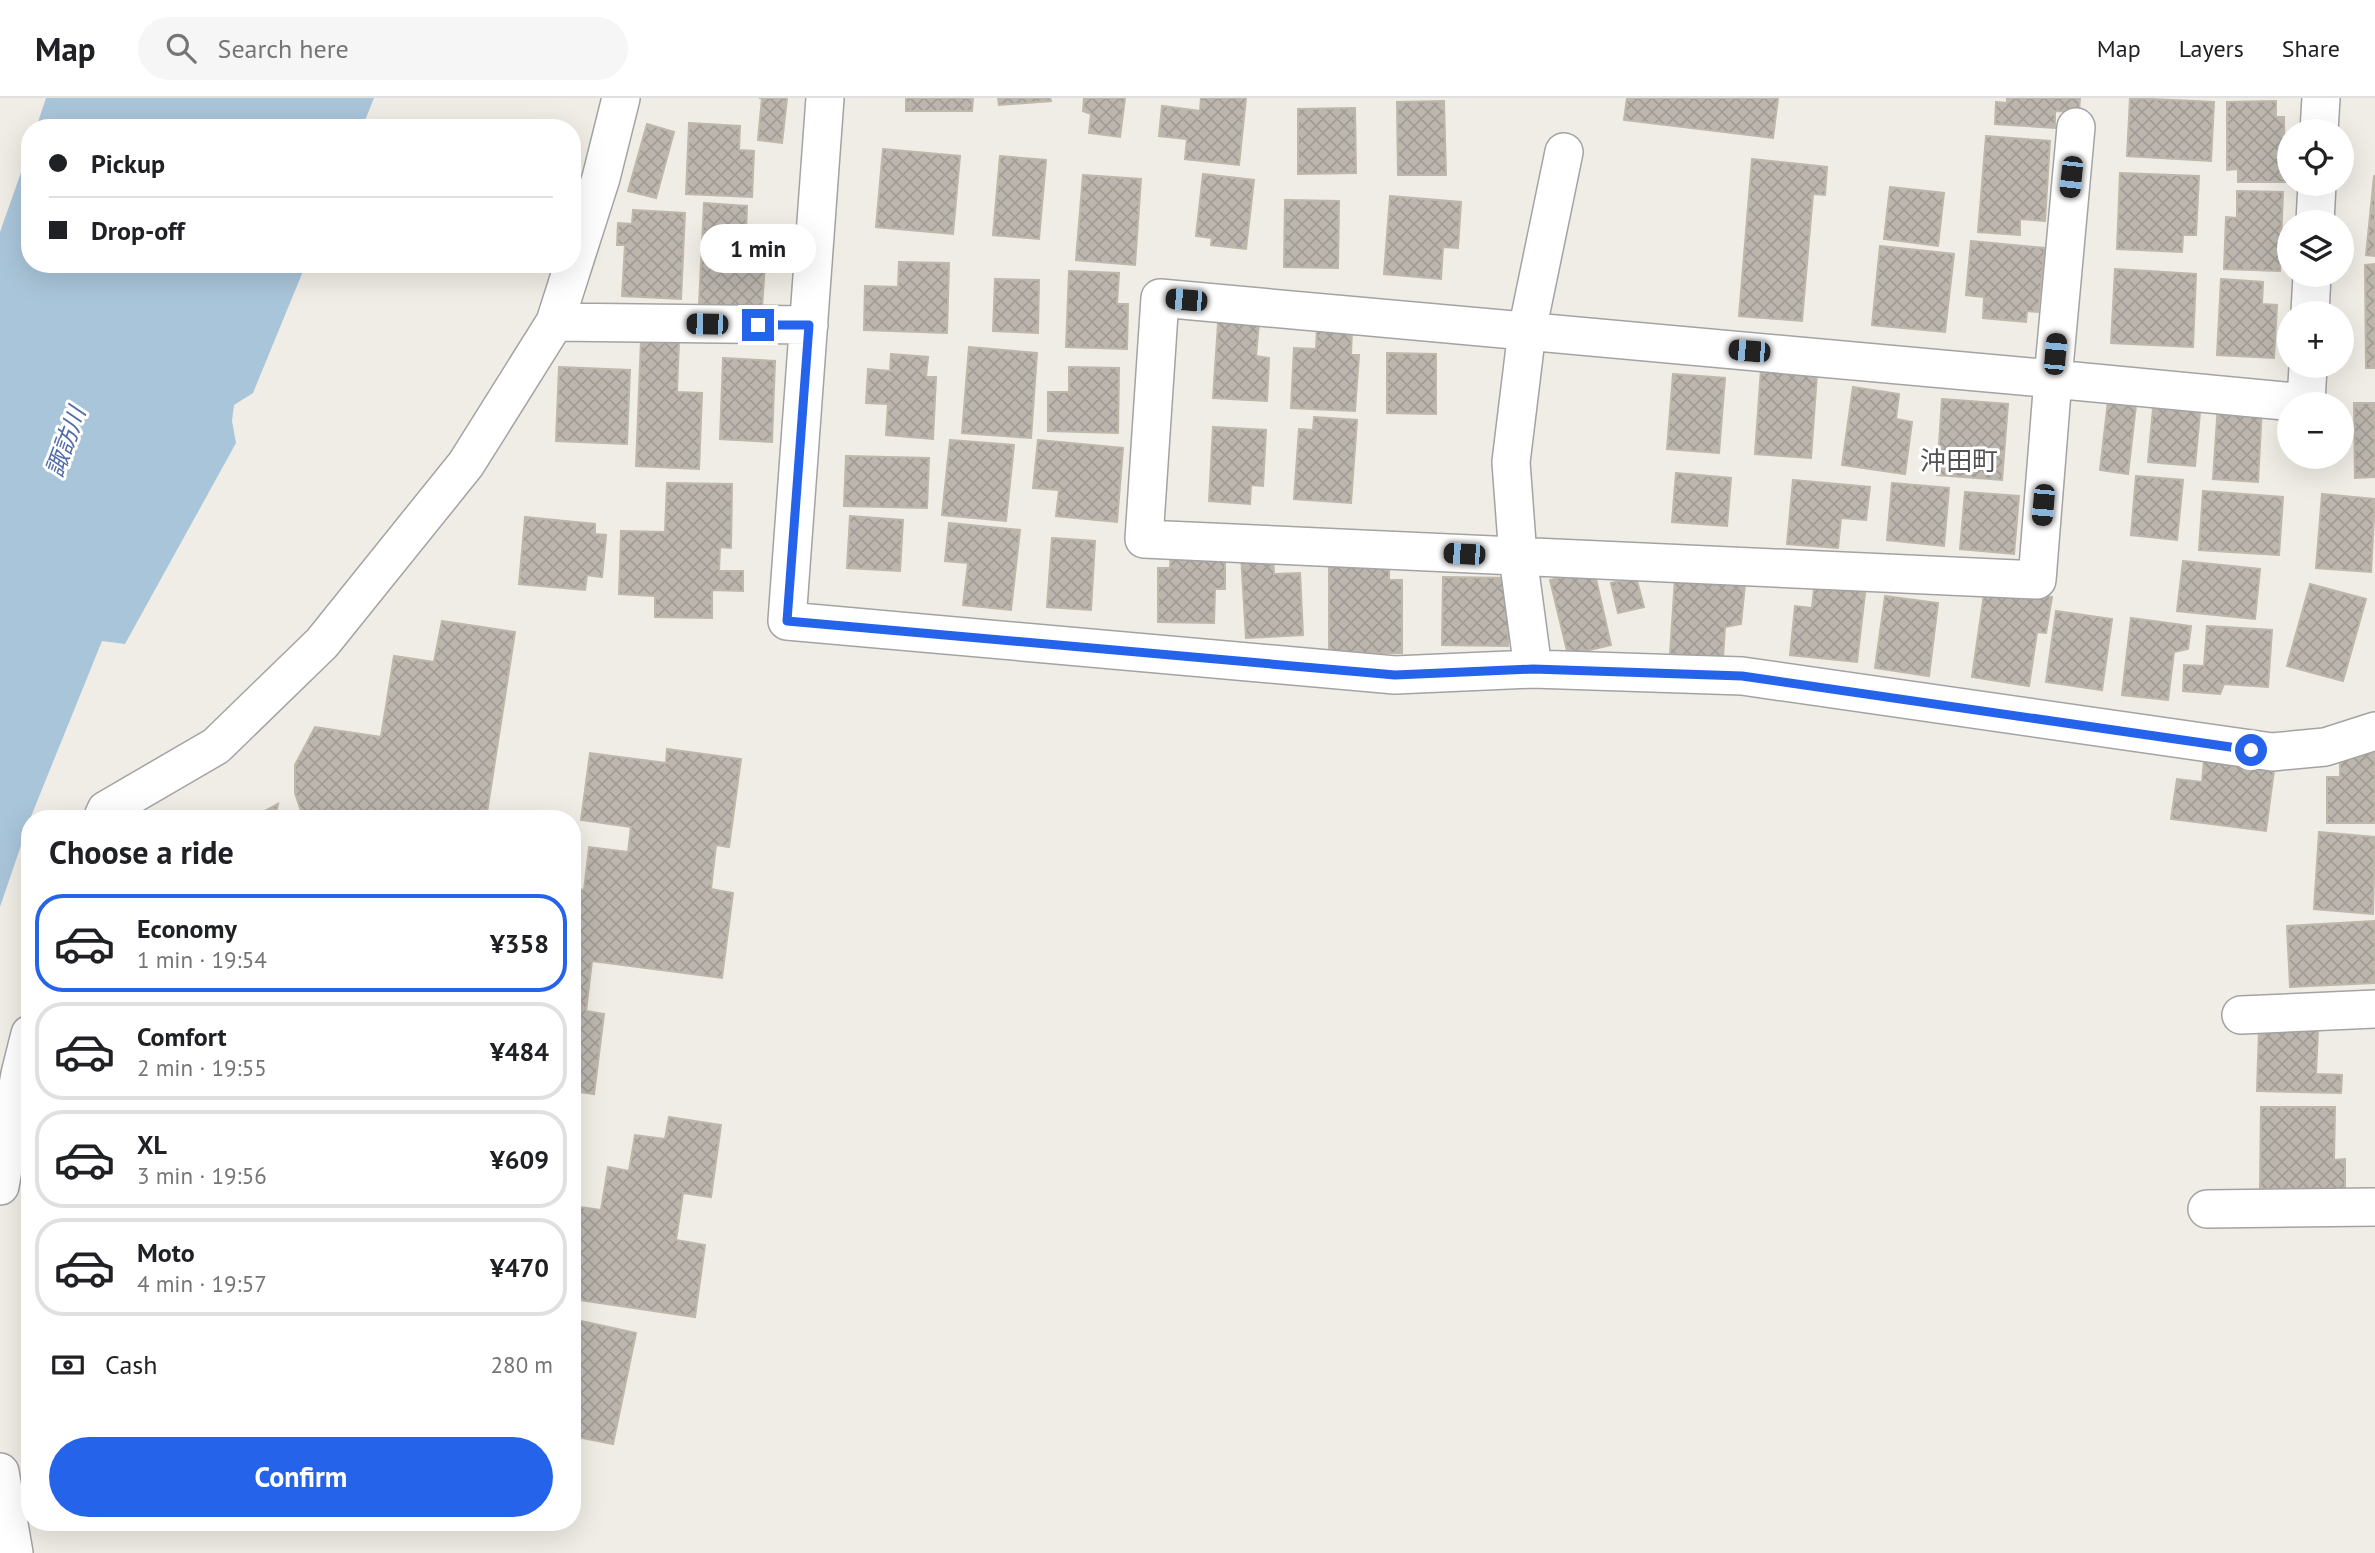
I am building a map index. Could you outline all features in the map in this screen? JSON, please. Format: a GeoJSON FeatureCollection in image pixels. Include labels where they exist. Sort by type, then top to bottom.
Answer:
{"type":"FeatureCollection","features":[{"type":"Feature","properties":{"kind":"street"},"geometry":{"type":"LineString","coordinates":[[581,241],[601,178],[621,98]]}},
{"type":"Feature","properties":{"kind":"street"},"geometry":{"type":"LineString","coordinates":[[825,98],[787,621],[1395,675],[1533,669],[1742,676],[2272,752],[2325,747],[2375,731]]}},
{"type":"Feature","properties":{"kind":"street"},"geometry":{"type":"LineString","coordinates":[[2320,119],[2321,98]]}},
{"type":"Feature","properties":{"kind":"street"},"geometry":{"type":"LineString","coordinates":[[2076,127],[2053,379],[2036,580],[1144,539],[1160,298],[2053,379],[2306,403],[2307,378]]}},
{"type":"Feature","properties":{"kind":"street"},"geometry":{"type":"LineString","coordinates":[[1533,669],[1518,556],[1511,462],[1527,331],[1564,152]]}},
{"type":"Feature","properties":{"kind":"street"},"geometry":{"type":"LineString","coordinates":[[106,810],[216,747],[322,643],[466,464],[555,322],[571,273]]}},
{"type":"Feature","properties":{"kind":"street"},"geometry":{"type":"LineString","coordinates":[[555,322],[809,325]]}},
{"type":"Feature","properties":{"kind":"street"},"geometry":{"type":"LineString","coordinates":[[2241,1015],[2375,1009]]}},
{"type":"Feature","properties":{"kind":"street"},"geometry":{"type":"LineString","coordinates":[[0,1186],[21,1070]]}},
{"type":"Feature","properties":{"kind":"street"},"geometry":{"type":"LineString","coordinates":[[2207,1209],[2375,1207]]}},
{"type":"Feature","properties":{"kind":"street"},"geometry":{"type":"LineString","coordinates":[[0,1472],[14,1553]]}},
{"type":"Feature","properties":{"kind":"water"},"geometry":{"type":"Polygon","coordinates":[[[46,98],[374,98],[366,119],[39,119],[46,98]]]}},
{"type":"Feature","properties":{"kind":"water","name":"諏訪川"},"geometry":{"type":"Polygon","coordinates":[[[21,172],[21,273],[302,273],[253,393],[234,405],[232,421],[236,443],[125,644],[102,641],[34,810],[21,810],[21,845],[0,907],[0,232],[21,172]]]}},
{"type":"Feature","properties":{"kind":"building"},"geometry":{"type":"Polygon","coordinates":[[[762,98],[787,98],[782,143],[758,140],[762,98]]]}},
{"type":"Feature","properties":{"kind":"building"},"geometry":{"type":"Polygon","coordinates":[[[906,98],[973,98],[972,111],[906,111],[906,98]]]}},
{"type":"Feature","properties":{"kind":"building"},"geometry":{"type":"Polygon","coordinates":[[[998,98],[1050,98],[1051,101],[999,105],[998,98]]]}},
{"type":"Feature","properties":{"kind":"building"},"geometry":{"type":"Polygon","coordinates":[[[1084,98],[1125,98],[1120,137],[1089,133],[1091,114],[1083,111],[1084,98]]]}},
{"type":"Feature","properties":{"kind":"building"},"geometry":{"type":"Polygon","coordinates":[[[1201,98],[1246,98],[1239,165],[1185,159],[1187,139],[1159,136],[1162,106],[1200,111],[1201,98]]]}},
{"type":"Feature","properties":{"kind":"building"},"geometry":{"type":"Polygon","coordinates":[[[1627,98],[1778,98],[1773,138],[1624,120],[1627,98]]]}},
{"type":"Feature","properties":{"kind":"building"},"geometry":{"type":"Polygon","coordinates":[[[2007,98],[2080,98],[2079,112],[2055,111],[2055,128],[1995,124],[1996,102],[2007,103],[2007,98]]]}},
{"type":"Feature","properties":{"kind":"building"},"geometry":{"type":"Polygon","coordinates":[[[2130,98],[2214,102],[2211,161],[2127,156],[2130,98]]]}},
{"type":"Feature","properties":{"kind":"building"},"geometry":{"type":"Polygon","coordinates":[[[1444,101],[1446,175],[1398,175],[1397,102],[1444,101]]]}},
{"type":"Feature","properties":{"kind":"building"},"geometry":{"type":"Polygon","coordinates":[[[2276,101],[2276,117],[2284,119],[2277,119],[2277,182],[2238,182],[2238,169],[2227,170],[2227,102],[2276,101]]]}},
{"type":"Feature","properties":{"kind":"building"},"geometry":{"type":"Polygon","coordinates":[[[1355,108],[1356,173],[1298,174],[1298,109],[1355,108]]]}},
{"type":"Feature","properties":{"kind":"building"},"geometry":{"type":"Polygon","coordinates":[[[689,123],[740,126],[739,150],[754,151],[752,197],[686,194],[689,123]]]}},
{"type":"Feature","properties":{"kind":"building"},"geometry":{"type":"Polygon","coordinates":[[[647,124],[674,132],[656,198],[628,191],[647,124]]]}},
{"type":"Feature","properties":{"kind":"building"},"geometry":{"type":"Polygon","coordinates":[[[1986,136],[2050,141],[2045,221],[2020,219],[2020,235],[1978,232],[1986,136]]]}},
{"type":"Feature","properties":{"kind":"building"},"geometry":{"type":"Polygon","coordinates":[[[883,149],[960,156],[953,234],[876,227],[883,149]]]}},
{"type":"Feature","properties":{"kind":"building"},"geometry":{"type":"Polygon","coordinates":[[[1000,156],[1046,160],[1039,239],[993,235],[1000,156]]]}},
{"type":"Feature","properties":{"kind":"building"},"geometry":{"type":"Polygon","coordinates":[[[1752,159],[1827,167],[1825,195],[1813,194],[1802,321],[1739,316],[1752,159]]]}},
{"type":"Feature","properties":{"kind":"building"},"geometry":{"type":"Polygon","coordinates":[[[2120,173],[2199,176],[2196,235],[2183,235],[2182,252],[2117,249],[2120,173]]]}},
{"type":"Feature","properties":{"kind":"building"},"geometry":{"type":"Polygon","coordinates":[[[1203,174],[1254,180],[1246,249],[1211,245],[1212,238],[1196,236],[1203,174]]]}},
{"type":"Feature","properties":{"kind":"building"},"geometry":{"type":"Polygon","coordinates":[[[1083,175],[1141,179],[1135,265],[1076,260],[1083,175]]]}},
{"type":"Feature","properties":{"kind":"building"},"geometry":{"type":"Polygon","coordinates":[[[2375,176],[2375,256],[2366,255],[2375,176]]]}},
{"type":"Feature","properties":{"kind":"building"},"geometry":{"type":"Polygon","coordinates":[[[1890,187],[1944,193],[1938,246],[1884,239],[1890,187]]]}},
{"type":"Feature","properties":{"kind":"building"},"geometry":{"type":"Polygon","coordinates":[[[2237,191],[2277,192],[2277,196],[2283,196],[2282,210],[2277,210],[2277,271],[2224,269],[2226,217],[2237,218],[2237,191]]]}},
{"type":"Feature","properties":{"kind":"building"},"geometry":{"type":"Polygon","coordinates":[[[1390,196],[1461,202],[1458,248],[1443,247],[1441,279],[1384,274],[1390,196]]]}},
{"type":"Feature","properties":{"kind":"building"},"geometry":{"type":"Polygon","coordinates":[[[1285,200],[1339,201],[1338,268],[1284,267],[1285,200]]]}},
{"type":"Feature","properties":{"kind":"building"},"geometry":{"type":"Polygon","coordinates":[[[704,203],[747,206],[745,263],[765,264],[762,308],[699,304],[704,203]]]}},
{"type":"Feature","properties":{"kind":"building"},"geometry":{"type":"Polygon","coordinates":[[[633,210],[685,213],[681,299],[622,296],[625,245],[617,245],[618,223],[632,224],[633,210]]]}},
{"type":"Feature","properties":{"kind":"building"},"geometry":{"type":"Polygon","coordinates":[[[1971,241],[2045,248],[2038,312],[2027,311],[2026,322],[1983,318],[1984,297],[1966,295],[1971,241]]]}},
{"type":"Feature","properties":{"kind":"building"},"geometry":{"type":"Polygon","coordinates":[[[1880,246],[1954,254],[1945,332],[1872,325],[1880,246]]]}},
{"type":"Feature","properties":{"kind":"building"},"geometry":{"type":"Polygon","coordinates":[[[899,262],[949,263],[947,333],[864,330],[865,286],[898,287],[899,262]]]}},
{"type":"Feature","properties":{"kind":"building"},"geometry":{"type":"Polygon","coordinates":[[[2375,264],[2375,368],[2366,368],[2365,265],[2375,264]]]}},
{"type":"Feature","properties":{"kind":"building"},"geometry":{"type":"Polygon","coordinates":[[[2115,269],[2196,274],[2193,347],[2111,343],[2115,269]]]}},
{"type":"Feature","properties":{"kind":"building"},"geometry":{"type":"Polygon","coordinates":[[[1069,271],[1119,273],[1117,304],[1128,304],[1127,349],[1066,347],[1069,271]]]}},
{"type":"Feature","properties":{"kind":"building"},"geometry":{"type":"Polygon","coordinates":[[[995,279],[1039,280],[1038,333],[993,331],[995,279]]]}},
{"type":"Feature","properties":{"kind":"building"},"geometry":{"type":"Polygon","coordinates":[[[2221,279],[2263,282],[2262,304],[2277,305],[2274,358],[2217,355],[2221,279]]]}},
{"type":"Feature","properties":{"kind":"building"},"geometry":{"type":"Polygon","coordinates":[[[1219,309],[1260,312],[1256,356],[1269,358],[1267,401],[1213,398],[1219,309]]]}},
{"type":"Feature","properties":{"kind":"building"},"geometry":{"type":"Polygon","coordinates":[[[1317,327],[1352,329],[1351,355],[1359,355],[1355,411],[1291,408],[1294,348],[1316,349],[1317,327]]]}},
{"type":"Feature","properties":{"kind":"building"},"geometry":{"type":"Polygon","coordinates":[[[641,340],[679,341],[677,392],[702,393],[699,469],[636,466],[641,340]]]}},
{"type":"Feature","properties":{"kind":"building"},"geometry":{"type":"Polygon","coordinates":[[[969,347],[1037,353],[1031,438],[962,433],[969,347]]]}},
{"type":"Feature","properties":{"kind":"building"},"geometry":{"type":"Polygon","coordinates":[[[1387,353],[1436,354],[1436,414],[1387,413],[1387,353]]]}},
{"type":"Feature","properties":{"kind":"building"},"geometry":{"type":"Polygon","coordinates":[[[891,354],[928,357],[926,377],[936,377],[933,439],[886,435],[888,404],[866,403],[868,369],[890,371],[891,354]]]}},
{"type":"Feature","properties":{"kind":"building"},"geometry":{"type":"Polygon","coordinates":[[[723,358],[775,361],[772,442],[720,439],[723,358]]]}},
{"type":"Feature","properties":{"kind":"building"},"geometry":{"type":"Polygon","coordinates":[[[559,367],[630,370],[627,444],[556,441],[559,367]]]}},
{"type":"Feature","properties":{"kind":"building"},"geometry":{"type":"Polygon","coordinates":[[[1069,367],[1119,368],[1118,433],[1048,431],[1048,392],[1069,392],[1069,367]]]}},
{"type":"Feature","properties":{"kind":"building"},"geometry":{"type":"Polygon","coordinates":[[[1761,369],[1817,374],[1811,458],[1755,454],[1761,369]]]}},
{"type":"Feature","properties":{"kind":"building"},"geometry":{"type":"Polygon","coordinates":[[[1673,374],[1725,378],[1719,453],[1667,449],[1673,374]]]}},
{"type":"Feature","properties":{"kind":"building"},"geometry":{"type":"Polygon","coordinates":[[[1853,387],[1899,394],[1896,419],[1912,422],[1905,474],[1842,465],[1853,387]]]}},
{"type":"Feature","properties":{"kind":"building"},"geometry":{"type":"Polygon","coordinates":[[[2154,398],[2201,402],[2195,466],[2148,462],[2154,398]]]}},
{"type":"Feature","properties":{"kind":"building"},"geometry":{"type":"Polygon","coordinates":[[[1942,399],[2008,404],[2002,480],[1937,475],[1942,399]]]}},
{"type":"Feature","properties":{"kind":"building"},"geometry":{"type":"Polygon","coordinates":[[[2108,401],[2136,405],[2128,474],[2100,470],[2108,401]]]}},
{"type":"Feature","properties":{"kind":"building"},"geometry":{"type":"Polygon","coordinates":[[[2354,403],[2375,403],[2375,477],[2355,478],[2354,403]]]}},
{"type":"Feature","properties":{"kind":"building"},"geometry":{"type":"Polygon","coordinates":[[[2218,404],[2262,407],[2258,482],[2213,479],[2218,404]]]}},
{"type":"Feature","properties":{"kind":"building"},"geometry":{"type":"Polygon","coordinates":[[[1314,417],[1357,420],[1351,503],[1294,499],[1299,429],[1313,430],[1314,417]]]}},
{"type":"Feature","properties":{"kind":"building"},"geometry":{"type":"Polygon","coordinates":[[[1213,427],[1266,430],[1263,486],[1251,485],[1250,504],[1209,501],[1213,427]]]}},
{"type":"Feature","properties":{"kind":"building"},"geometry":{"type":"Polygon","coordinates":[[[950,440],[1014,445],[1006,521],[942,515],[950,440]]]}},
{"type":"Feature","properties":{"kind":"building"},"geometry":{"type":"Polygon","coordinates":[[[1038,440],[1123,448],[1117,522],[1056,516],[1059,490],[1033,488],[1038,440]]]}},
{"type":"Feature","properties":{"kind":"building"},"geometry":{"type":"Polygon","coordinates":[[[846,456],[929,458],[927,508],[844,506],[846,456]]]}},
{"type":"Feature","properties":{"kind":"building"},"geometry":{"type":"Polygon","coordinates":[[[1676,473],[1731,478],[1727,526],[1672,522],[1676,473]]]}},
{"type":"Feature","properties":{"kind":"building"},"geometry":{"type":"Polygon","coordinates":[[[2136,476],[2183,480],[2177,540],[2131,535],[2136,476]]]}},
{"type":"Feature","properties":{"kind":"building"},"geometry":{"type":"Polygon","coordinates":[[[1793,480],[1870,487],[1866,520],[1841,518],[1838,548],[1787,544],[1793,480]]]}},
{"type":"Feature","properties":{"kind":"building"},"geometry":{"type":"Polygon","coordinates":[[[667,483],[732,484],[731,548],[720,547],[719,571],[743,571],[743,591],[712,590],[712,618],[655,617],[655,596],[619,594],[621,531],[665,532],[667,483]]]}},
{"type":"Feature","properties":{"kind":"building"},"geometry":{"type":"Polygon","coordinates":[[[1892,483],[1949,488],[1944,546],[1887,540],[1892,483]]]}},
{"type":"Feature","properties":{"kind":"building"},"geometry":{"type":"Polygon","coordinates":[[[2203,491],[2283,497],[2279,555],[2199,550],[2203,491]]]}},
{"type":"Feature","properties":{"kind":"building"},"geometry":{"type":"Polygon","coordinates":[[[1965,492],[2019,496],[2014,554],[1960,549],[1965,492]]]}},
{"type":"Feature","properties":{"kind":"building"},"geometry":{"type":"Polygon","coordinates":[[[2322,494],[2375,499],[2371,572],[2316,568],[2322,494]]]}},
{"type":"Feature","properties":{"kind":"building"},"geometry":{"type":"Polygon","coordinates":[[[850,516],[903,520],[900,571],[847,568],[850,516]]]}},
{"type":"Feature","properties":{"kind":"building"},"geometry":{"type":"Polygon","coordinates":[[[525,517],[595,524],[595,534],[606,535],[602,577],[587,575],[585,590],[519,584],[525,517]]]}},
{"type":"Feature","properties":{"kind":"building"},"geometry":{"type":"Polygon","coordinates":[[[949,523],[1020,530],[1011,610],[963,605],[968,563],[945,561],[949,523]]]}},
{"type":"Feature","properties":{"kind":"building"},"geometry":{"type":"Polygon","coordinates":[[[1052,538],[1095,541],[1091,610],[1047,607],[1052,538]]]}},
{"type":"Feature","properties":{"kind":"building"},"geometry":{"type":"Polygon","coordinates":[[[1171,552],[1225,552],[1225,589],[1215,589],[1214,623],[1158,622],[1158,568],[1170,568],[1171,552]]]}},
{"type":"Feature","properties":{"kind":"building"},"geometry":{"type":"Polygon","coordinates":[[[1273,554],[1274,574],[1300,573],[1303,635],[1246,638],[1241,555],[1273,554]]]}},
{"type":"Feature","properties":{"kind":"building"},"geometry":{"type":"Polygon","coordinates":[[[1329,560],[1389,560],[1389,580],[1402,580],[1402,653],[1329,653],[1329,560]]]}},
{"type":"Feature","properties":{"kind":"building"},"geometry":{"type":"Polygon","coordinates":[[[2183,561],[2260,569],[2255,619],[2177,611],[2183,561]]]}},
{"type":"Feature","properties":{"kind":"building"},"geometry":{"type":"Polygon","coordinates":[[[1594,570],[1611,645],[1568,655],[1550,580],[1594,570]]]}},
{"type":"Feature","properties":{"kind":"building"},"geometry":{"type":"Polygon","coordinates":[[[1443,577],[1509,578],[1508,646],[1442,645],[1443,577]]]}},
{"type":"Feature","properties":{"kind":"building"},"geometry":{"type":"Polygon","coordinates":[[[1636,577],[1644,607],[1618,613],[1611,583],[1636,577]]]}},
{"type":"Feature","properties":{"kind":"building"},"geometry":{"type":"Polygon","coordinates":[[[1675,578],[1745,584],[1741,624],[1725,627],[1723,658],[1670,654],[1675,578]]]}},
{"type":"Feature","properties":{"kind":"building"},"geometry":{"type":"Polygon","coordinates":[[[1815,579],[1866,585],[1857,662],[1790,655],[1795,606],[1812,608],[1815,579]]]}},
{"type":"Feature","properties":{"kind":"building"},"geometry":{"type":"Polygon","coordinates":[[[2310,584],[2366,599],[2343,681],[2287,666],[2310,584]]]}},
{"type":"Feature","properties":{"kind":"building"},"geometry":{"type":"Polygon","coordinates":[[[1985,587],[2052,597],[2046,633],[2037,632],[2029,686],[1972,677],[1985,587]]]}},
{"type":"Feature","properties":{"kind":"building"},"geometry":{"type":"Polygon","coordinates":[[[1885,596],[1938,603],[1929,676],[1875,668],[1885,596]]]}},
{"type":"Feature","properties":{"kind":"building"},"geometry":{"type":"Polygon","coordinates":[[[2056,611],[2112,619],[2102,690],[2046,682],[2056,611]]]}},
{"type":"Feature","properties":{"kind":"building"},"geometry":{"type":"Polygon","coordinates":[[[2131,618],[2191,626],[2188,649],[2174,652],[2168,700],[2122,695],[2131,618]]]}},
{"type":"Feature","properties":{"kind":"building"},"geometry":{"type":"Polygon","coordinates":[[[442,621],[515,632],[487,810],[301,810],[295,793],[295,765],[315,727],[381,737],[394,656],[434,662],[442,621]]]}},
{"type":"Feature","properties":{"kind":"building"},"geometry":{"type":"Polygon","coordinates":[[[2207,626],[2272,630],[2268,687],[2224,684],[2220,694],[2183,691],[2184,665],[2204,666],[2207,626]]]}},
{"type":"Feature","properties":{"kind":"building"},"geometry":{"type":"Polygon","coordinates":[[[2340,748],[2375,748],[2375,823],[2327,823],[2327,777],[2340,777],[2340,748]]]}},
{"type":"Feature","properties":{"kind":"building"},"geometry":{"type":"Polygon","coordinates":[[[667,749],[741,759],[729,847],[716,845],[711,889],[733,893],[722,978],[592,961],[586,1011],[604,1014],[594,1094],[581,1092],[581,890],[584,890],[589,847],[628,852],[631,827],[581,820],[590,753],[666,763],[667,749]]]}},
{"type":"Feature","properties":{"kind":"building"},"geometry":{"type":"Polygon","coordinates":[[[2204,761],[2274,770],[2266,831],[2171,819],[2177,779],[2202,782],[2204,761]]]}},
{"type":"Feature","properties":{"kind":"building"},"geometry":{"type":"Polygon","coordinates":[[[2319,832],[2375,837],[2373,914],[2314,909],[2319,832]]]}},
{"type":"Feature","properties":{"kind":"building"},"geometry":{"type":"Polygon","coordinates":[[[2375,921],[2375,983],[2290,987],[2287,926],[2375,921]]]}},
{"type":"Feature","properties":{"kind":"building"},"geometry":{"type":"Polygon","coordinates":[[[2259,1029],[2318,1030],[2316,1074],[2342,1075],[2341,1093],[2257,1091],[2259,1029]]]}},
{"type":"Feature","properties":{"kind":"building"},"geometry":{"type":"Polygon","coordinates":[[[2261,1107],[2335,1107],[2334,1160],[2345,1159],[2345,1189],[2260,1189],[2261,1107]]]}},
{"type":"Feature","properties":{"kind":"building"},"geometry":{"type":"Polygon","coordinates":[[[669,1117],[721,1125],[711,1197],[683,1193],[676,1240],[705,1245],[695,1317],[581,1300],[581,1207],[601,1210],[608,1167],[629,1171],[635,1135],[665,1139],[669,1117]]]}},
{"type":"Feature","properties":{"kind":"building"},"geometry":{"type":"Polygon","coordinates":[[[581,1321],[636,1333],[613,1444],[581,1438],[581,1321]]]}},
{"type":"Feature","properties":{"kind":"district","name":"沖田町"},"geometry":{"type":"Point","coordinates":[1959,461]}},
{"type":"Feature","properties":{"kind":"route"},"geometry":{"type":"LineString","coordinates":[[758,325],[809,325],[787,621],[1395,675],[1533,669],[1742,676],[2251,750]]}}]}
